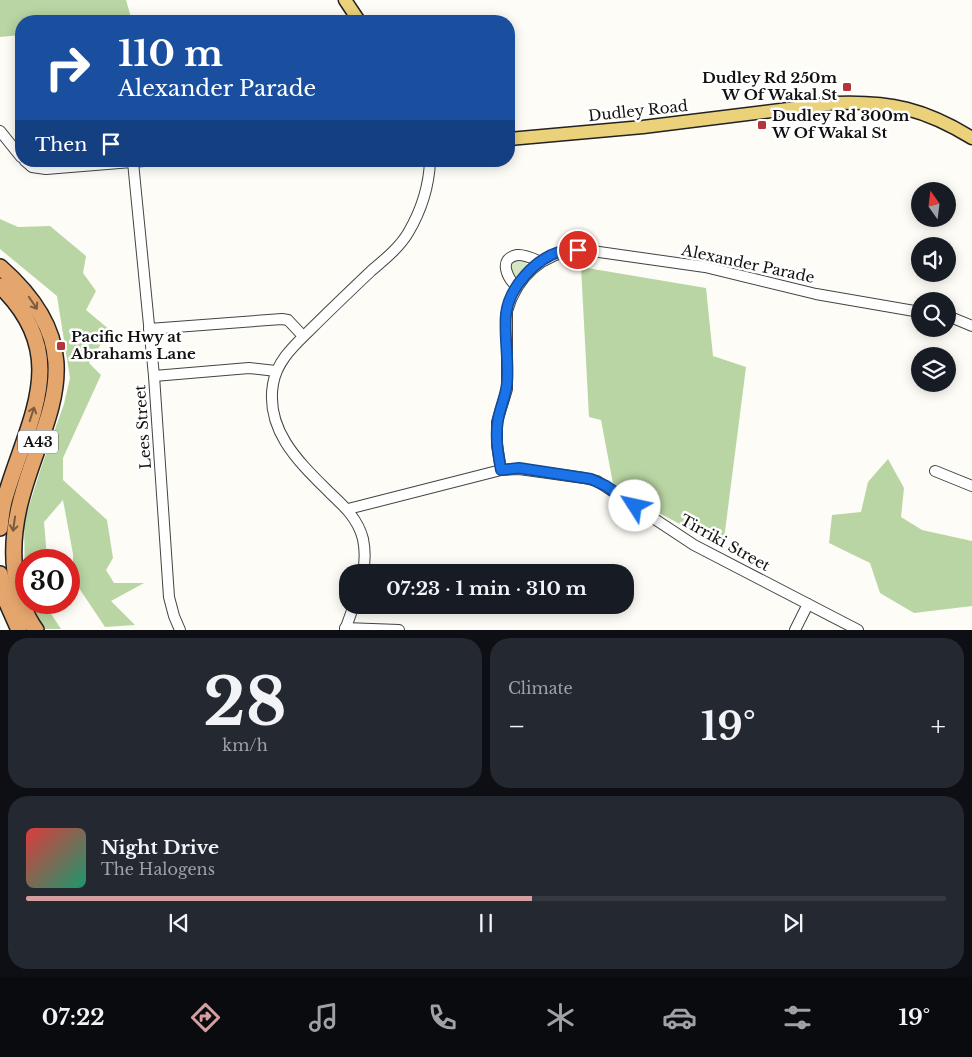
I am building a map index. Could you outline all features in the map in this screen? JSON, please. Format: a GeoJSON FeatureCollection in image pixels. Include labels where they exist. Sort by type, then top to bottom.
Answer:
{"type":"FeatureCollection","features":[{"type":"Feature","properties":{"kind":"highway","name":"A43"},"geometry":{"type":"LineString","coordinates":[[0,267],[19,284],[33,301],[46,323],[54,348],[56,364],[55,380],[47,417],[20,490],[13,526],[13,557],[17,582],[23,604],[36,630]]}},
{"type":"Feature","properties":{"kind":"highway","name":"A43"},"geometry":{"type":"LineString","coordinates":[[0,286],[17,305],[30,326],[38,345],[41,374],[36,403],[4,500],[0,528]]}},
{"type":"Feature","properties":{"kind":"highway"},"geometry":{"type":"LineString","coordinates":[[0,574],[7,603],[19,630]]}},
{"type":"Feature","properties":{"kind":"main road"},"geometry":{"type":"LineString","coordinates":[[345,0],[356,15]]}},
{"type":"Feature","properties":{"kind":"main road","name":"Dudley Road"},"geometry":{"type":"LineString","coordinates":[[515,138],[643,127],[836,103],[866,102],[892,105],[930,116],[972,138]]}},
{"type":"Feature","properties":{"kind":"street"},"geometry":{"type":"LineString","coordinates":[[0,131],[15,150]]}},
{"type":"Feature","properties":{"kind":"street"},"geometry":{"type":"LineString","coordinates":[[32,167],[46,169],[66,167]]}},
{"type":"Feature","properties":{"kind":"street","name":"Lees Street"},"geometry":{"type":"LineString","coordinates":[[134,167],[154,376],[170,597],[174,616],[180,630]]}},
{"type":"Feature","properties":{"kind":"street"},"geometry":{"type":"LineString","coordinates":[[364,564],[363,539],[348,509],[301,464],[284,441],[277,425],[272,397],[276,370],[294,345],[402,241],[420,209],[426,190],[429,167]]}},
{"type":"Feature","properties":{"kind":"street","name":"Alexander Parade"},"geometry":{"type":"LineString","coordinates":[[501,470],[497,445],[497,422],[507,390],[506,321],[510,300],[527,274],[541,262],[562,251],[578,250],[706,267],[816,294],[911,310]]}},
{"type":"Feature","properties":{"kind":"street"},"geometry":{"type":"LineString","coordinates":[[517,287],[508,276],[506,268],[509,260],[516,255],[521,255],[541,262]]}},
{"type":"Feature","properties":{"kind":"street"},"geometry":{"type":"LineString","coordinates":[[150,329],[282,319],[288,320],[303,336]]}},
{"type":"Feature","properties":{"kind":"street"},"geometry":{"type":"LineString","coordinates":[[956,319],[972,326]]}},
{"type":"Feature","properties":{"kind":"street"},"geometry":{"type":"LineString","coordinates":[[154,376],[250,368],[276,370]]}},
{"type":"Feature","properties":{"kind":"street","name":"Tirriki Street"},"geometry":{"type":"LineString","coordinates":[[348,509],[501,470],[519,468],[584,478],[597,482],[694,545],[858,630]]}},
{"type":"Feature","properties":{"kind":"street"},"geometry":{"type":"LineString","coordinates":[[935,470],[972,486]]}},
{"type":"Feature","properties":{"kind":"street"},"geometry":{"type":"LineString","coordinates":[[795,630],[808,604]]}},
{"type":"Feature","properties":{"kind":"street"},"geometry":{"type":"LineString","coordinates":[[351,614],[345,629],[399,630]]}},
{"type":"Feature","properties":{"kind":"green space"},"geometry":{"type":"Polygon","coordinates":[[[0,0],[126,0],[130,15],[15,15],[15,36],[0,37],[0,0]]]}},
{"type":"Feature","properties":{"kind":"green space"},"geometry":{"type":"Polygon","coordinates":[[[0,219],[18,227],[50,226],[86,256],[83,273],[96,291],[86,310],[110,330],[89,363],[101,375],[63,458],[63,480],[107,520],[113,558],[106,570],[114,583],[144,583],[111,601],[135,625],[105,627],[80,590],[80,549],[72,549],[63,500],[44,522],[46,549],[24,549],[24,522],[64,404],[70,378],[57,296],[0,249],[0,219]]]}},
{"type":"Feature","properties":{"kind":"green space"},"geometry":{"type":"Polygon","coordinates":[[[516,259],[525,259],[527,265],[515,277],[511,275],[510,268],[512,262],[516,259]]]}},
{"type":"Feature","properties":{"kind":"green space"},"geometry":{"type":"Polygon","coordinates":[[[581,267],[706,288],[713,356],[746,367],[723,547],[614,489],[601,420],[589,417],[581,267]]]}},
{"type":"Feature","properties":{"kind":"green space"},"geometry":{"type":"Polygon","coordinates":[[[888,459],[904,488],[901,517],[922,530],[972,541],[972,606],[914,613],[880,593],[870,563],[829,543],[832,515],[861,512],[868,482],[888,459]]]}},
{"type":"Feature","properties":{"kind":"green space"},"geometry":{"type":"Polygon","coordinates":[[[36,614],[51,614],[61,629],[45,629],[36,614]]]}},
{"type":"Feature","properties":{"kind":"place","name":"Dudley Rd 250m W Of Wakal St"},"geometry":{"type":"Point","coordinates":[847,87]}},
{"type":"Feature","properties":{"kind":"place","name":"Dudley Rd 300m W Of Wakal St"},"geometry":{"type":"Point","coordinates":[762,125]}},
{"type":"Feature","properties":{"kind":"place","name":"Pacific Hwy at Abrahams Lane"},"geometry":{"type":"Point","coordinates":[61,346]}},
{"type":"Feature","properties":{"kind":"route"},"geometry":{"type":"LineString","coordinates":[[578,250],[562,251],[537,265],[527,274],[510,300],[506,321],[507,390],[497,422],[497,445],[501,470],[519,468],[591,479],[606,486],[635,506]]}}]}
